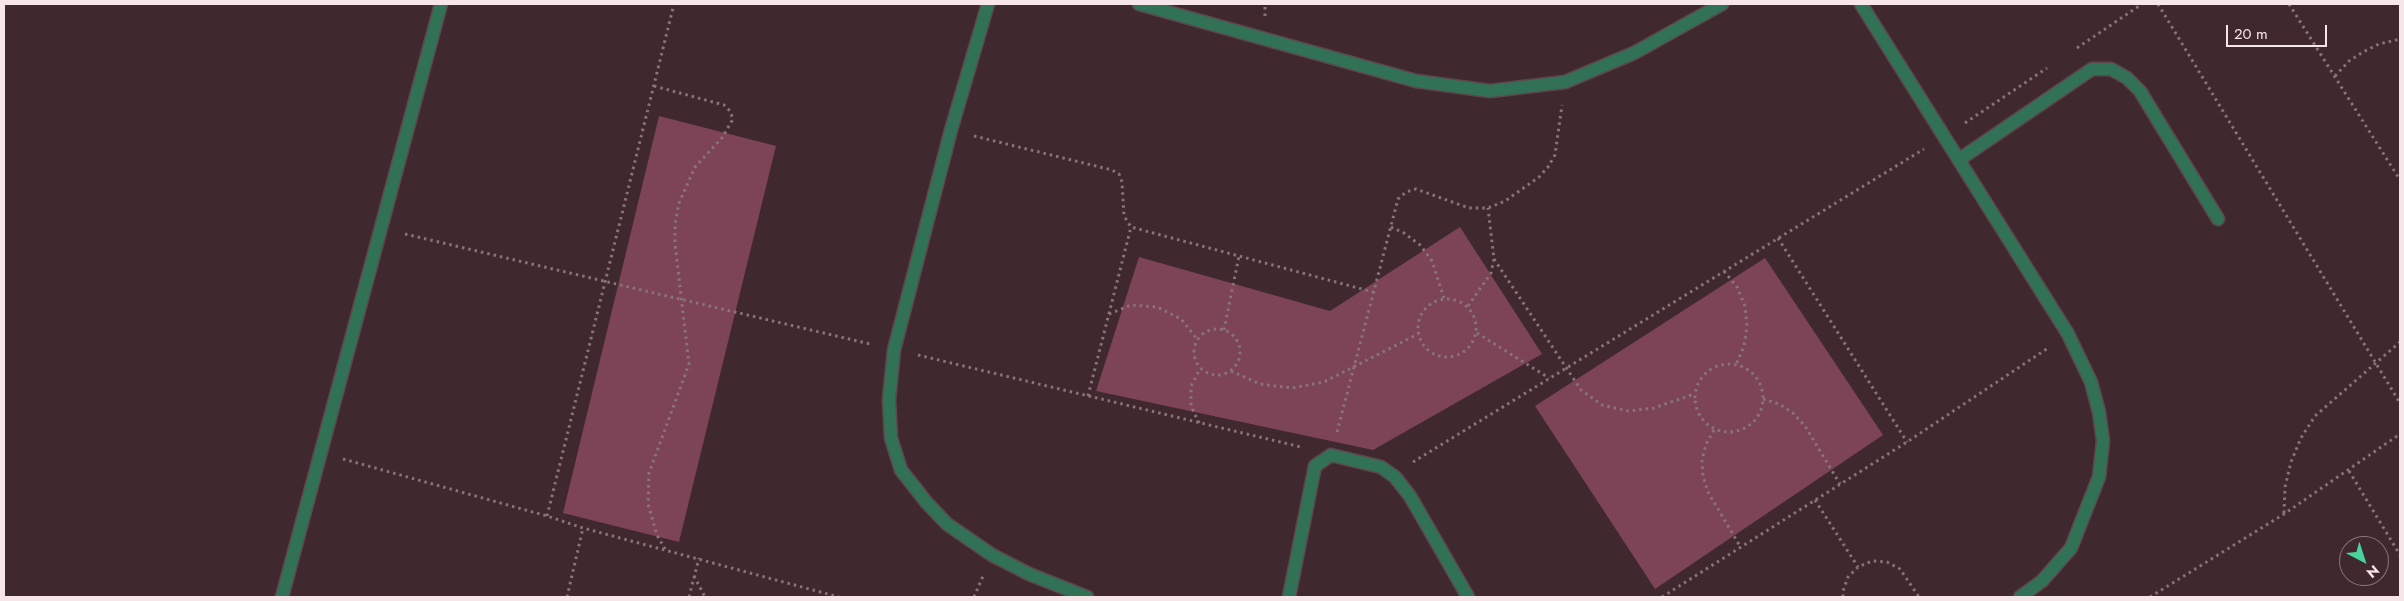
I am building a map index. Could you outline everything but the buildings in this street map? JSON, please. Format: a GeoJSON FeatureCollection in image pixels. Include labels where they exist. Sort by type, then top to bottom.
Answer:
{"type":"FeatureCollection","features":[{"type":"Feature","properties":{"kind":"street"},"geometry":{"type":"LineString","coordinates":[[282,597],[441,4]]}},
{"type":"Feature","properties":{"kind":"street"},"geometry":{"type":"LineString","coordinates":[[988,4],[951,130],[894,350],[889,400],[891,438],[901,470],[947,524],[992,555],[1030,574],[1087,597]]}},
{"type":"Feature","properties":{"kind":"street"},"geometry":{"type":"LineString","coordinates":[[1139,4],[1416,81],[1490,91],[1565,82],[1634,53],[1722,4]]}},
{"type":"Feature","properties":{"kind":"street"},"geometry":{"type":"LineString","coordinates":[[1861,4],[1960,159],[2068,334],[2092,382],[2099,412],[2102,441],[2099,477],[2071,548],[2042,581],[2020,597]]}},
{"type":"Feature","properties":{"kind":"street"},"geometry":{"type":"LineString","coordinates":[[1960,159],[2092,69],[2111,69],[2127,78],[2140,91],[2218,219]]}},
{"type":"Feature","properties":{"kind":"street"},"geometry":{"type":"LineString","coordinates":[[1289,597],[1315,466],[1331,454],[1381,467],[1395,477],[1410,496],[1468,597]]}},
{"type":"Feature","properties":{"kind":"path"},"geometry":{"type":"LineString","coordinates":[[547,516],[674,4]]}},
{"type":"Feature","properties":{"kind":"path"},"geometry":{"type":"LineString","coordinates":[[2068,53],[2142,4]]}},
{"type":"Feature","properties":{"kind":"path"},"geometry":{"type":"LineString","coordinates":[[2158,4],[2400,403]]}},
{"type":"Feature","properties":{"kind":"path"},"geometry":{"type":"LineString","coordinates":[[2289,4],[2400,180]]}},
{"type":"Feature","properties":{"kind":"path"},"geometry":{"type":"LineString","coordinates":[[2335,76],[2349,61],[2363,52],[2379,44],[2400,39]]}},
{"type":"Feature","properties":{"kind":"path"},"geometry":{"type":"LineString","coordinates":[[1381,467],[1398,468],[1413,462],[1945,136],[2052,64]]}},
{"type":"Feature","properties":{"kind":"path"},"geometry":{"type":"LineString","coordinates":[[381,228],[1331,454],[1398,199],[1406,192],[1416,189],[1469,208],[1488,208],[1506,201],[1539,177],[1555,155],[1565,82]]}},
{"type":"Feature","properties":{"kind":"path"},"geometry":{"type":"LineString","coordinates":[[654,86],[724,105],[730,111],[733,119],[722,138],[695,167],[679,203],[675,244],[689,364],[649,473],[648,504],[657,535],[665,549]]}},
{"type":"Feature","properties":{"kind":"path"},"geometry":{"type":"LineString","coordinates":[[951,130],[1112,170],[1119,174],[1122,182],[1124,216],[1131,227],[1373,292]]}},
{"type":"Feature","properties":{"kind":"path"},"geometry":{"type":"LineString","coordinates":[[1468,306],[1491,273],[1494,259],[1488,208]]}},
{"type":"Feature","properties":{"kind":"path"},"geometry":{"type":"LineString","coordinates":[[1088,396],[1131,227]]}},
{"type":"Feature","properties":{"kind":"path"},"geometry":{"type":"LineString","coordinates":[[1390,227],[1404,233],[1420,245],[1432,262],[1444,298]]}},
{"type":"Feature","properties":{"kind":"path"},"geometry":{"type":"LineString","coordinates":[[1778,238],[1907,442]]}},
{"type":"Feature","properties":{"kind":"path"},"geometry":{"type":"LineString","coordinates":[[1224,330],[1239,256]]}},
{"type":"Feature","properties":{"kind":"path"},"geometry":{"type":"LineString","coordinates":[[1494,259],[1581,390],[1602,405],[1628,411],[1654,408],[1694,394]]}},
{"type":"Feature","properties":{"kind":"path"},"geometry":{"type":"LineString","coordinates":[[1724,271],[1737,287],[1745,306],[1747,326],[1744,346],[1736,365]]}},
{"type":"Feature","properties":{"kind":"path"},"geometry":{"type":"LineString","coordinates":[[1444,298],[1457,300],[1468,306],[1475,319],[1477,333],[1471,345],[1460,354],[1448,357],[1434,355],[1424,346],[1418,334],[1418,322],[1423,310],[1432,302],[1444,298]]}},
{"type":"Feature","properties":{"kind":"path"},"geometry":{"type":"LineString","coordinates":[[1109,314],[1132,305],[1157,307],[1180,319],[1197,339]]}},
{"type":"Feature","properties":{"kind":"path"},"geometry":{"type":"LineString","coordinates":[[1214,328],[1224,330],[1233,335],[1240,348],[1238,364],[1231,371],[1220,376],[1209,375],[1200,369],[1194,360],[1193,349],[1197,339],[1204,332],[1214,328]]}},
{"type":"Feature","properties":{"kind":"path"},"geometry":{"type":"LineString","coordinates":[[1477,333],[1549,378]]}},
{"type":"Feature","properties":{"kind":"path"},"geometry":{"type":"LineString","coordinates":[[1231,371],[1260,384],[1292,388],[1324,382],[1418,334]]}},
{"type":"Feature","properties":{"kind":"path"},"geometry":{"type":"LineString","coordinates":[[1662,597],[1907,442],[2068,334]]}},
{"type":"Feature","properties":{"kind":"path"},"geometry":{"type":"LineString","coordinates":[[2284,514],[2285,487],[2291,462],[2315,416],[2400,342]]}},
{"type":"Feature","properties":{"kind":"path"},"geometry":{"type":"LineString","coordinates":[[1722,364],[1736,365],[1747,369],[1756,377],[1761,387],[1763,399],[1760,412],[1752,423],[1741,430],[1727,433],[1714,430],[1702,421],[1696,408],[1694,394],[1699,380],[1709,370],[1722,364]]}},
{"type":"Feature","properties":{"kind":"path"},"geometry":{"type":"LineString","coordinates":[[1199,423],[1191,406],[1192,386],[1200,369]]}},
{"type":"Feature","properties":{"kind":"path"},"geometry":{"type":"LineString","coordinates":[[1763,399],[1779,404],[1805,426],[1840,484]]}},
{"type":"Feature","properties":{"kind":"path"},"geometry":{"type":"LineString","coordinates":[[1714,430],[1706,444],[1702,460],[1703,476],[1708,492],[1741,548]]}},
{"type":"Feature","properties":{"kind":"path"},"geometry":{"type":"LineString","coordinates":[[2150,597],[2284,514],[2349,471],[2400,434]]}},
{"type":"Feature","properties":{"kind":"path"},"geometry":{"type":"LineString","coordinates":[[321,452],[583,528],[839,597]]}},
{"type":"Feature","properties":{"kind":"path"},"geometry":{"type":"LineString","coordinates":[[2349,471],[2400,555]]}},
{"type":"Feature","properties":{"kind":"path"},"geometry":{"type":"LineString","coordinates":[[1815,500],[1858,567]]}},
{"type":"Feature","properties":{"kind":"path"},"geometry":{"type":"LineString","coordinates":[[567,597],[583,528]]}},
{"type":"Feature","properties":{"kind":"path"},"geometry":{"type":"LineString","coordinates":[[689,597],[699,558]]}},
{"type":"Feature","properties":{"kind":"path"},"geometry":{"type":"LineString","coordinates":[[1843,597],[1848,577],[1858,567],[1872,561],[1887,562],[1900,569],[1919,597]]}},
{"type":"Feature","properties":{"kind":"path"},"geometry":{"type":"LineString","coordinates":[[694,575],[705,597]]}},
{"type":"Feature","properties":{"kind":"path"},"geometry":{"type":"LineString","coordinates":[[2159,592],[2162,597]]}},
{"type":"Feature","properties":{"kind":"shaded area"},"geometry":{"type":"Polygon","coordinates":[[[659,116],[776,146],[679,542],[563,513],[659,116]]]}},
{"type":"Feature","properties":{"kind":"shaded area"},"geometry":{"type":"Polygon","coordinates":[[[1460,227],[1542,354],[1373,450],[1096,391],[1139,257],[1330,311],[1460,227]]]}},
{"type":"Feature","properties":{"kind":"shaded area"},"geometry":{"type":"Polygon","coordinates":[[[1765,258],[1883,435],[1655,589],[1535,406],[1765,258]]]}}]}
